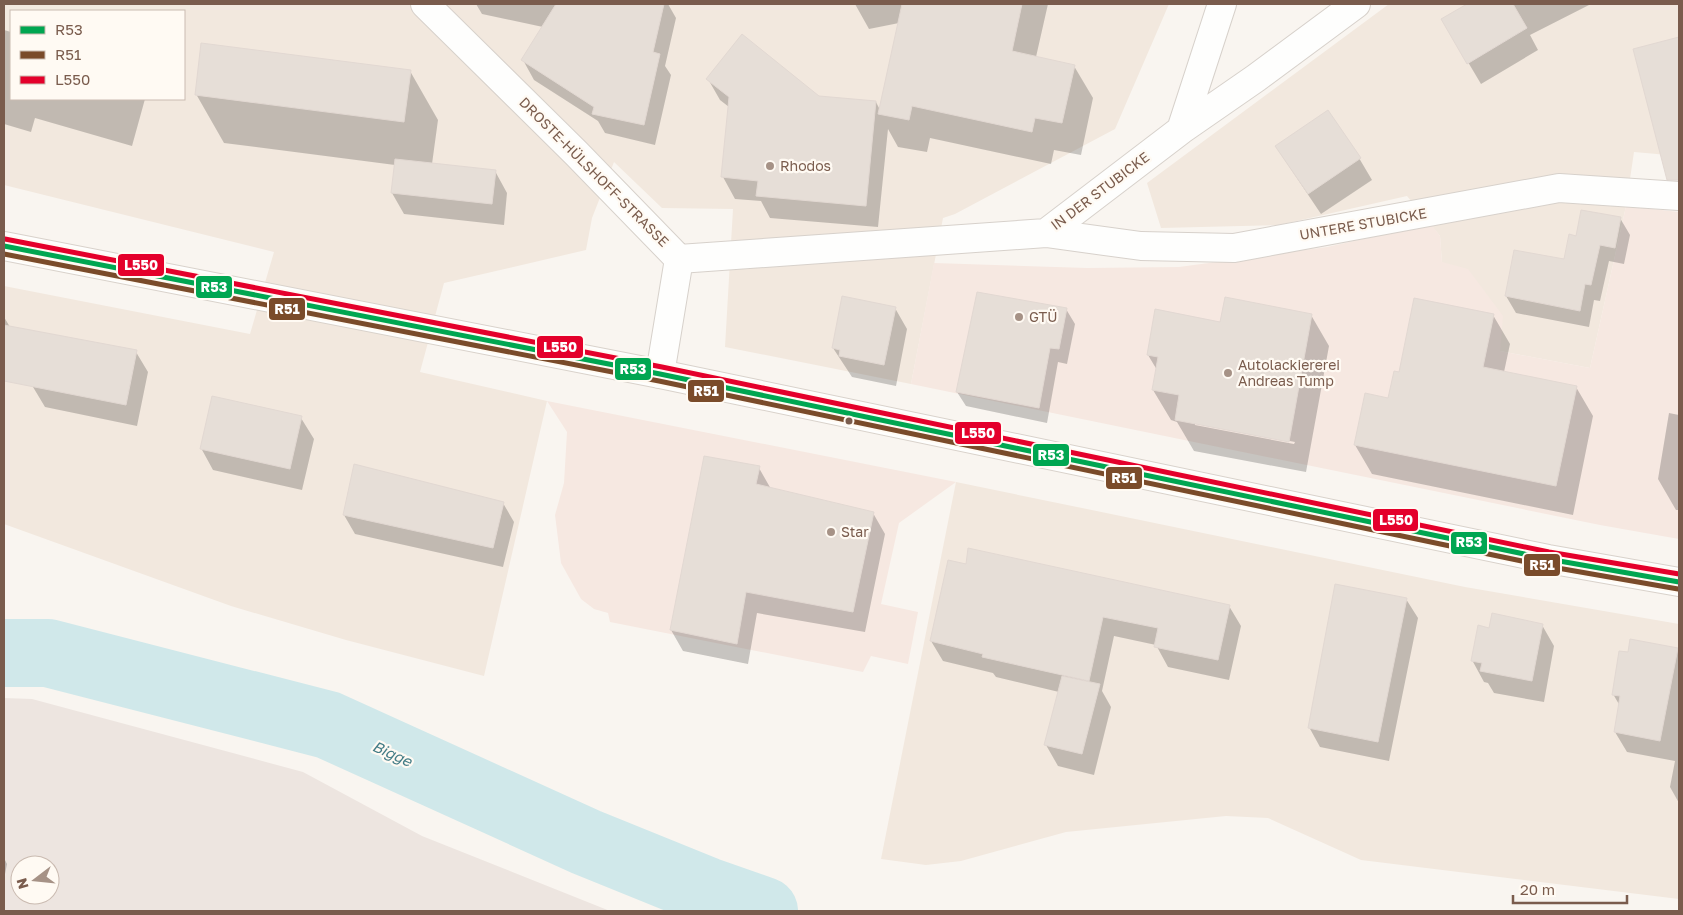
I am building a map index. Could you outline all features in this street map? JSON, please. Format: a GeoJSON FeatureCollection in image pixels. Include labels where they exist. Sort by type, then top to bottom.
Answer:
{"type":"FeatureCollection","features":[{"type":"Feature","properties":{"kind":"street","name":"DROSTE-HÜLSHOFF-STRASSE"},"geometry":{"type":"LineString","coordinates":[[425,4],[576,152],[678,259],[660,374]]}},
{"type":"Feature","properties":{"kind":"street"},"geometry":{"type":"LineString","coordinates":[[1181,130],[1222,4]]}},
{"type":"Feature","properties":{"kind":"street","name":"IN DER STUBICKE"},"geometry":{"type":"LineString","coordinates":[[678,259],[1046,233],[1181,130],[1256,78],[1356,4]]}},
{"type":"Feature","properties":{"kind":"street","name":"UNTERE STUBICKE"},"geometry":{"type":"LineString","coordinates":[[1046,233],[1140,246],[1234,248],[1559,188],[1679,196]]}},
{"type":"Feature","properties":{"kind":"street"},"geometry":{"type":"LineString","coordinates":[[4,246],[660,374],[1548,559],[1679,582]]}},
{"type":"Feature","properties":{"kind":"shaded area"},"geometry":{"type":"Polygon","coordinates":[[[4,4],[1169,4],[1115,129],[955,214],[943,218],[911,384],[725,347],[733,209],[662,208],[614,162],[592,218],[586,250],[444,283],[420,372],[547,401],[484,676],[346,640],[231,606],[4,524],[4,286],[250,334],[274,252],[4,185],[4,4]]]}},
{"type":"Feature","properties":{"kind":"shaded area"},"geometry":{"type":"Polygon","coordinates":[[[1389,4],[1679,4],[1679,156],[1634,152],[1626,206],[1590,368],[1500,351],[1442,263],[1440,236],[1407,196],[1279,225],[1161,228],[1147,183],[1389,4]]]}},
{"type":"Feature","properties":{"kind":"shaded area"},"geometry":{"type":"Polygon","coordinates":[[[1626,206],[1679,212],[1679,539],[1600,525],[911,384],[934,263],[1087,268],[1179,267],[1327,247],[1431,224],[1440,236],[1442,262],[1468,269],[1503,316],[1500,351],[1590,368],[1626,206]]]}},
{"type":"Feature","properties":{"kind":"shaded area"},"geometry":{"type":"Polygon","coordinates":[[[547,401],[956,482],[899,523],[881,604],[918,612],[908,664],[871,656],[863,672],[610,622],[608,613],[594,609],[581,599],[561,563],[555,515],[564,483],[567,432],[547,401]]]}},
{"type":"Feature","properties":{"kind":"shaded area"},"geometry":{"type":"Polygon","coordinates":[[[956,482],[1465,587],[1679,624],[1679,899],[1361,860],[1268,818],[1226,816],[1066,832],[961,861],[926,865],[881,859],[956,482]]]}},
{"type":"Feature","properties":{"kind":"shaded area"},"geometry":{"type":"Polygon","coordinates":[[[4,698],[32,699],[303,772],[422,836],[610,911],[4,911],[4,698]]]}},
{"type":"Feature","properties":{"kind":"building"},"geometry":{"type":"Polygon","coordinates":[[[556,4],[664,4],[653,52],[660,54],[644,125],[592,114],[594,107],[521,60],[556,4]]]}},
{"type":"Feature","properties":{"kind":"building"},"geometry":{"type":"Polygon","coordinates":[[[902,4],[1022,4],[1012,51],[1075,65],[1062,123],[1035,118],[1032,132],[912,106],[909,120],[878,114],[902,4]]]}},
{"type":"Feature","properties":{"kind":"building"},"geometry":{"type":"Polygon","coordinates":[[[1467,4],[1513,4],[1527,28],[1467,64],[1441,19],[1467,4]]]}},
{"type":"Feature","properties":{"kind":"building"},"geometry":{"type":"Polygon","coordinates":[[[742,34],[819,96],[876,101],[866,206],[756,196],[758,181],[721,177],[729,97],[706,79],[742,34]]]}},
{"type":"Feature","properties":{"kind":"building"},"geometry":{"type":"Polygon","coordinates":[[[1679,37],[1679,180],[1667,180],[1633,49],[1679,37]]]}},
{"type":"Feature","properties":{"kind":"building"},"geometry":{"type":"Polygon","coordinates":[[[201,43],[411,70],[404,122],[195,95],[201,43]]]}},
{"type":"Feature","properties":{"kind":"building"},"geometry":{"type":"Polygon","coordinates":[[[1328,110],[1361,158],[1308,194],[1275,146],[1328,110]]]}},
{"type":"Feature","properties":{"kind":"building"},"geometry":{"type":"Polygon","coordinates":[[[395,159],[496,170],[492,204],[391,193],[395,159]]]}},
{"type":"Feature","properties":{"kind":"building"},"geometry":{"type":"Polygon","coordinates":[[[1581,210],[1621,217],[1615,248],[1600,245],[1591,285],[1585,284],[1580,311],[1505,296],[1514,250],[1564,259],[1569,234],[1576,236],[1581,210]]]}},
{"type":"Feature","properties":{"kind":"building"},"geometry":{"type":"Polygon","coordinates":[[[977,292],[1067,308],[1059,349],[1050,348],[1039,408],[956,392],[977,292]]]}},
{"type":"Feature","properties":{"kind":"building"},"geometry":{"type":"Polygon","coordinates":[[[842,296],[896,307],[884,365],[839,356],[840,350],[832,348],[842,296]]]}},
{"type":"Feature","properties":{"kind":"building","name":"Autolackiererei Andreas Tump"},"geometry":{"type":"Polygon","coordinates":[[[1225,297],[1312,314],[1289,442],[1175,420],[1179,395],[1152,390],[1158,357],[1147,355],[1155,309],[1220,322],[1225,297]]]}},
{"type":"Feature","properties":{"kind":"building"},"geometry":{"type":"Polygon","coordinates":[[[1414,298],[1494,314],[1483,367],[1577,386],[1556,486],[1354,445],[1365,393],[1388,398],[1394,371],[1399,372],[1414,298]]]}},
{"type":"Feature","properties":{"kind":"building"},"geometry":{"type":"Polygon","coordinates":[[[4,325],[137,350],[126,405],[4,381],[4,325]]]}},
{"type":"Feature","properties":{"kind":"building"},"geometry":{"type":"Polygon","coordinates":[[[212,396],[302,416],[290,469],[200,449],[212,396]]]}},
{"type":"Feature","properties":{"kind":"building"},"geometry":{"type":"Polygon","coordinates":[[[704,456],[760,466],[756,484],[874,512],[853,612],[746,592],[737,644],[670,630],[704,456]]]}},
{"type":"Feature","properties":{"kind":"building"},"geometry":{"type":"Polygon","coordinates":[[[354,464],[504,502],[493,548],[343,515],[354,464]]]}},
{"type":"Feature","properties":{"kind":"building"},"geometry":{"type":"Polygon","coordinates":[[[968,548],[1230,605],[1218,660],[1154,647],[1158,628],[1103,617],[1089,681],[982,657],[983,654],[930,641],[948,560],[966,564],[968,548]]]}},
{"type":"Feature","properties":{"kind":"building"},"geometry":{"type":"Polygon","coordinates":[[[1335,584],[1407,598],[1378,742],[1308,728],[1335,584]]]}},
{"type":"Feature","properties":{"kind":"building"},"geometry":{"type":"Polygon","coordinates":[[[1492,613],[1543,624],[1532,681],[1480,671],[1482,663],[1471,661],[1478,625],[1489,628],[1492,613]]]}},
{"type":"Feature","properties":{"kind":"building"},"geometry":{"type":"Polygon","coordinates":[[[1630,639],[1678,648],[1660,741],[1614,732],[1620,696],[1612,695],[1619,651],[1628,652],[1630,639]]]}},
{"type":"Feature","properties":{"kind":"building"},"geometry":{"type":"Polygon","coordinates":[[[1062,676],[1100,684],[1082,754],[1044,745],[1062,676]]]}},
{"type":"Feature","properties":{"kind":"waterway","name":"Bigge"},"geometry":{"type":"LineString","coordinates":[[4,653],[48,653],[328,725],[586,842],[707,891],[764,911]]}},
{"type":"Feature","properties":{"kind":"transit line","name":"L550"},"geometry":{"type":"LineString","coordinates":[[5,239],[662,367],[1549,552],[1679,574]]}},
{"type":"Feature","properties":{"kind":"transit line","name":"R53"},"geometry":{"type":"LineString","coordinates":[[4,246],[660,374],[1548,559],[1679,582]]}},
{"type":"Feature","properties":{"kind":"transit line","name":"R51"},"geometry":{"type":"LineString","coordinates":[[4,254],[659,381],[1546,566],[1678,589]]}},
{"type":"Feature","properties":{"kind":"place","name":"Rhodos"},"geometry":{"type":"Point","coordinates":[770,166]}},
{"type":"Feature","properties":{"kind":"place","name":"GTÜ"},"geometry":{"type":"Point","coordinates":[1019,317]}},
{"type":"Feature","properties":{"kind":"place","name":"Autolackiererei Andreas Tump"},"geometry":{"type":"Point","coordinates":[1228,373]}},
{"type":"Feature","properties":{"kind":"place","name":"Star"},"geometry":{"type":"Point","coordinates":[831,532]}}]}
